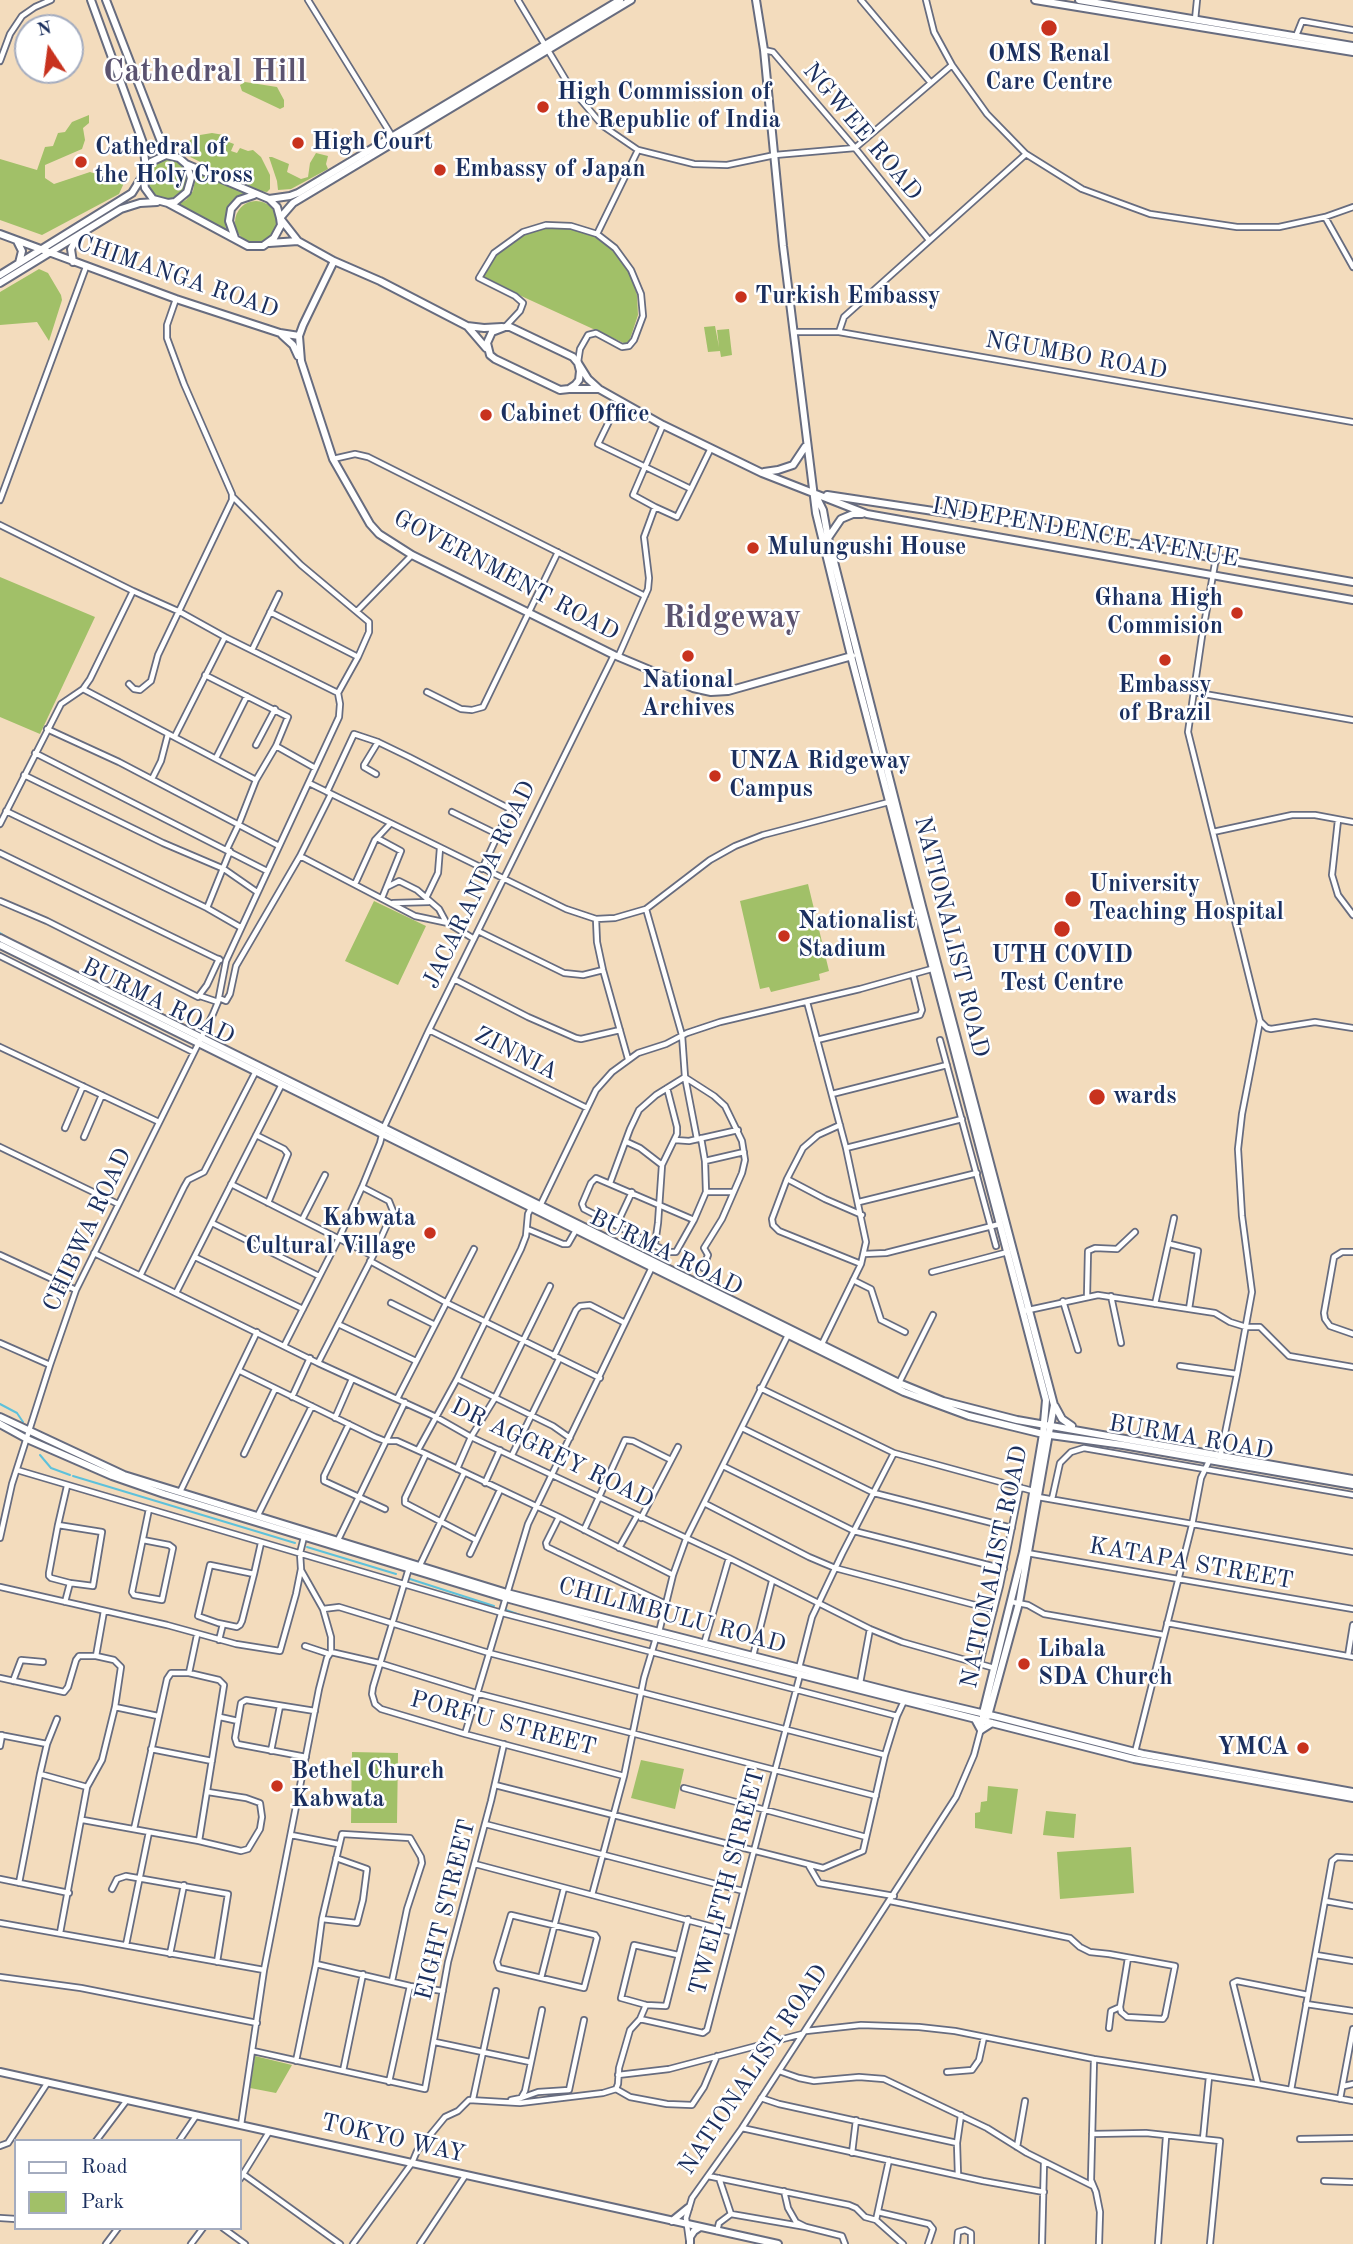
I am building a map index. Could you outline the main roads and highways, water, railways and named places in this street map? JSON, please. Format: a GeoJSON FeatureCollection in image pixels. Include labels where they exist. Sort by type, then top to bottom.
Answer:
{"type":"FeatureCollection","features":[{"type":"Feature","properties":{"kind":"main road"},"geometry":{"type":"LineString","coordinates":[[91,0],[143,144],[145,188],[159,202]]}},
{"type":"Feature","properties":{"kind":"main road"},"geometry":{"type":"LineString","coordinates":[[106,0],[160,139],[174,156],[186,164],[269,199],[298,193],[394,139]]}},
{"type":"Feature","properties":{"kind":"main road"},"geometry":{"type":"LineString","coordinates":[[280,218],[293,203],[620,0]]}},
{"type":"Feature","properties":{"kind":"main road"},"geometry":{"type":"LineString","coordinates":[[546,47],[631,0]]}},
{"type":"Feature","properties":{"kind":"main road"},"geometry":{"type":"LineString","coordinates":[[756,0],[764,50],[800,396],[814,493]]}},
{"type":"Feature","properties":{"kind":"main road"},"geometry":{"type":"LineString","coordinates":[[1035,0],[1296,36],[1353,47]]}},
{"type":"Feature","properties":{"kind":"main road"},"geometry":{"type":"LineString","coordinates":[[1079,0],[1353,52]]}},
{"type":"Feature","properties":{"kind":"main road"},"geometry":{"type":"LineString","coordinates":[[0,283],[131,193],[158,157],[174,156]]}},
{"type":"Feature","properties":{"kind":"main road"},"geometry":{"type":"LineString","coordinates":[[0,275],[80,234],[121,209],[140,202],[175,202],[187,192],[191,178],[186,164]]}},
{"type":"Feature","properties":{"kind":"main road"},"geometry":{"type":"LineString","coordinates":[[236,239],[229,221],[232,209],[244,197],[256,195]]}},
{"type":"Feature","properties":{"kind":"main road"},"geometry":{"type":"LineString","coordinates":[[269,199],[277,207],[280,218],[278,232],[269,243]]}},
{"type":"Feature","properties":{"kind":"main road"},"geometry":{"type":"LineString","coordinates":[[167,203],[241,243],[255,247],[298,241]]}},
{"type":"Feature","properties":{"kind":"main road","name":"INDEPENDENCE AVENUE"},"geometry":{"type":"LineString","coordinates":[[280,218],[298,241],[467,326],[495,359],[559,390],[599,389]]}},
{"type":"Feature","properties":{"kind":"main road","name":"CHIMANGA ROAD"},"geometry":{"type":"LineString","coordinates":[[0,234],[176,299],[280,333],[299,336]]}},
{"type":"Feature","properties":{"kind":"main road"},"geometry":{"type":"LineString","coordinates":[[74,262],[71,249],[80,234]]}},
{"type":"Feature","properties":{"kind":"main road"},"geometry":{"type":"LineString","coordinates":[[17,240],[22,251],[18,264]]}},
{"type":"Feature","properties":{"kind":"main road","name":"GOVERNMENT ROAD"},"geometry":{"type":"LineString","coordinates":[[334,261],[299,336],[301,361],[333,459],[370,524],[379,534],[412,555],[616,656],[679,683],[711,692],[741,688],[854,655]]}},
{"type":"Feature","properties":{"kind":"main road","name":"INDEPENDENCE AVENUE"},"geometry":{"type":"LineString","coordinates":[[467,326],[510,327],[573,357],[588,379],[599,389],[663,425],[762,473],[867,514],[1353,600]]}},
{"type":"Feature","properties":{"kind":"main road"},"geometry":{"type":"LineString","coordinates":[[488,349],[489,335],[503,327]]}},
{"type":"Feature","properties":{"kind":"main road"},"geometry":{"type":"LineString","coordinates":[[280,333],[293,345],[301,361]]}},
{"type":"Feature","properties":{"kind":"main road"},"geometry":{"type":"LineString","coordinates":[[568,389],[579,380],[578,363]]}},
{"type":"Feature","properties":{"kind":"main road"},"geometry":{"type":"LineString","coordinates":[[762,473],[793,465],[806,446]]}},
{"type":"Feature","properties":{"kind":"main road","name":"INDEPENDENCE AVENUE"},"geometry":{"type":"LineString","coordinates":[[814,493],[1033,526],[1353,582]]}},
{"type":"Feature","properties":{"kind":"main road","name":"NATIONALIST ROAD"},"geometry":{"type":"LineString","coordinates":[[814,493],[823,510],[854,655]]}},
{"type":"Feature","properties":{"kind":"main road","name":"NATIONALIST ROAD"},"geometry":{"type":"LineString","coordinates":[[814,493],[816,513],[893,801],[1000,1224],[1027,1310]]}},
{"type":"Feature","properties":{"kind":"main road"},"geometry":{"type":"LineString","coordinates":[[828,538],[841,519],[853,514],[867,514]]}},
{"type":"Feature","properties":{"kind":"main road"},"geometry":{"type":"LineString","coordinates":[[1031,542],[1033,526]]}},
{"type":"Feature","properties":{"kind":"main road","name":"BURMA ROAD"},"geometry":{"type":"LineString","coordinates":[[0,937],[256,1071],[383,1130]]}},
{"type":"Feature","properties":{"kind":"main road","name":"BURMA ROAD"},"geometry":{"type":"LineString","coordinates":[[0,945],[383,1130],[790,1332],[943,1402],[1026,1421],[1353,1485]]}},
{"type":"Feature","properties":{"kind":"main road","name":"NATIONALIST ROAD"},"geometry":{"type":"LineString","coordinates":[[936,968],[1027,1310],[1044,1387],[1050,1401],[1044,1450],[1016,1603],[984,1716]]}},
{"type":"Feature","properties":{"kind":"main road","name":"BURMA ROAD"},"geometry":{"type":"LineString","coordinates":[[536,1207],[576,1230],[653,1264]]}},
{"type":"Feature","properties":{"kind":"main road","name":"BURMA ROAD"},"geometry":{"type":"LineString","coordinates":[[821,1347],[904,1392],[950,1410],[1046,1435],[1209,1461],[1219,1459],[1353,1479]]}},
{"type":"Feature","properties":{"kind":"main road"},"geometry":{"type":"LineString","coordinates":[[1026,1421],[1040,1416],[1050,1401],[1062,1419],[1079,1430]]}},
{"type":"Feature","properties":{"kind":"main road","name":"CHILIMBULU ROAD"},"geometry":{"type":"LineString","coordinates":[[0,1417],[28,1435],[112,1476],[304,1537],[507,1596],[904,1701],[984,1716],[992,1723],[1134,1759],[1353,1798]]}},
{"type":"Feature","properties":{"kind":"main road","name":"CHILIMBULU ROAD"},"geometry":{"type":"LineString","coordinates":[[0,1424],[108,1468],[507,1596]]}},
{"type":"Feature","properties":{"kind":"main road"},"geometry":{"type":"LineString","coordinates":[[1030,1431],[1038,1438],[1044,1450],[1068,1438]]}},
{"type":"Feature","properties":{"kind":"main road","name":"CHILIMBULU ROAD"},"geometry":{"type":"LineString","coordinates":[[657,1635],[704,1644],[753,1656],[799,1672],[860,1683],[1135,1752],[1353,1792]]}},
{"type":"Feature","properties":{"kind":"main road"},"geometry":{"type":"LineString","coordinates":[[990,1700],[981,1730],[992,1723]]}},
{"type":"Feature","properties":{"kind":"main road","name":"TOKYO WAY"},"geometry":{"type":"LineString","coordinates":[[0,2072],[778,2244]]}},
{"type":"Feature","properties":{"kind":"main road"},"geometry":{"type":"LineString","coordinates":[[672,2221],[688,2208],[694,2231],[690,2244]]}},
{"type":"Feature","properties":{"kind":"waterway"},"geometry":{"type":"LineString","coordinates":[[0,933],[8,938]]}},
{"type":"Feature","properties":{"kind":"waterway"},"geometry":{"type":"LineString","coordinates":[[0,1404],[17,1413],[23,1422]]}},
{"type":"Feature","properties":{"kind":"waterway"},"geometry":{"type":"LineString","coordinates":[[40,1455],[51,1468],[70,1475]]}},
{"type":"Feature","properties":{"kind":"waterway"},"geometry":{"type":"LineString","coordinates":[[73,1476],[295,1543]]}},
{"type":"Feature","properties":{"kind":"waterway"},"geometry":{"type":"LineString","coordinates":[[307,1547],[396,1574]]}},
{"type":"Feature","properties":{"kind":"waterway"},"geometry":{"type":"LineString","coordinates":[[410,1579],[494,1606]]}},
{"type":"Feature","properties":{"kind":"waterway"},"geometry":{"type":"LineString","coordinates":[[506,1610],[523,1616]]}},
{"type":"Feature","properties":{"kind":"place","name":"OMS Renal Care Centre"},"geometry":{"type":"Point","coordinates":[1049,28]}},
{"type":"Feature","properties":{"kind":"place","name":"High Commission of the Republic of India"},"geometry":{"type":"Point","coordinates":[543,107]}},
{"type":"Feature","properties":{"kind":"place","name":"High Court"},"geometry":{"type":"Point","coordinates":[298,143]}},
{"type":"Feature","properties":{"kind":"place","name":"Cathedral of the Holy Cross"},"geometry":{"type":"Point","coordinates":[81,162]}},
{"type":"Feature","properties":{"kind":"place","name":"Embassy of Japan"},"geometry":{"type":"Point","coordinates":[440,170]}},
{"type":"Feature","properties":{"kind":"place","name":"Turkish Embassy"},"geometry":{"type":"Point","coordinates":[741,297]}},
{"type":"Feature","properties":{"kind":"place","name":"Cabinet Office"},"geometry":{"type":"Point","coordinates":[486,415]}},
{"type":"Feature","properties":{"kind":"place","name":"Mulungushi House"},"geometry":{"type":"Point","coordinates":[753,548]}},
{"type":"Feature","properties":{"kind":"place","name":"Ghana High Commision"},"geometry":{"type":"Point","coordinates":[1237,613]}},
{"type":"Feature","properties":{"kind":"place","name":"National Archives"},"geometry":{"type":"Point","coordinates":[688,656]}},
{"type":"Feature","properties":{"kind":"place","name":"Embassy of Brazil"},"geometry":{"type":"Point","coordinates":[1165,660]}},
{"type":"Feature","properties":{"kind":"place","name":"UNZA Ridgeway Campus"},"geometry":{"type":"Point","coordinates":[715,776]}},
{"type":"Feature","properties":{"kind":"place","name":"University Teaching Hospital"},"geometry":{"type":"Point","coordinates":[1073,899]}},
{"type":"Feature","properties":{"kind":"place","name":"UTH COVID Test Centre"},"geometry":{"type":"Point","coordinates":[1062,929]}},
{"type":"Feature","properties":{"kind":"place","name":"Nationalist Stadium"},"geometry":{"type":"Point","coordinates":[784,936]}},
{"type":"Feature","properties":{"kind":"place","name":"wards"},"geometry":{"type":"Point","coordinates":[1097,1097]}},
{"type":"Feature","properties":{"kind":"place","name":"Kabwata Cultural Village"},"geometry":{"type":"Point","coordinates":[430,1233]}},
{"type":"Feature","properties":{"kind":"place","name":"Libala SDA Church"},"geometry":{"type":"Point","coordinates":[1024,1664]}},
{"type":"Feature","properties":{"kind":"place","name":"YMCA"},"geometry":{"type":"Point","coordinates":[1303,1748]}},
{"type":"Feature","properties":{"kind":"place","name":"Bethel Church Kabwata"},"geometry":{"type":"Point","coordinates":[277,1786]}},
{"type":"Feature","properties":{"kind":"district","name":"Cathedral Hill"},"geometry":{"type":"Point","coordinates":[205,73]}},
{"type":"Feature","properties":{"kind":"district","name":"Ridgeway"},"geometry":{"type":"Point","coordinates":[732,619]}}]}
